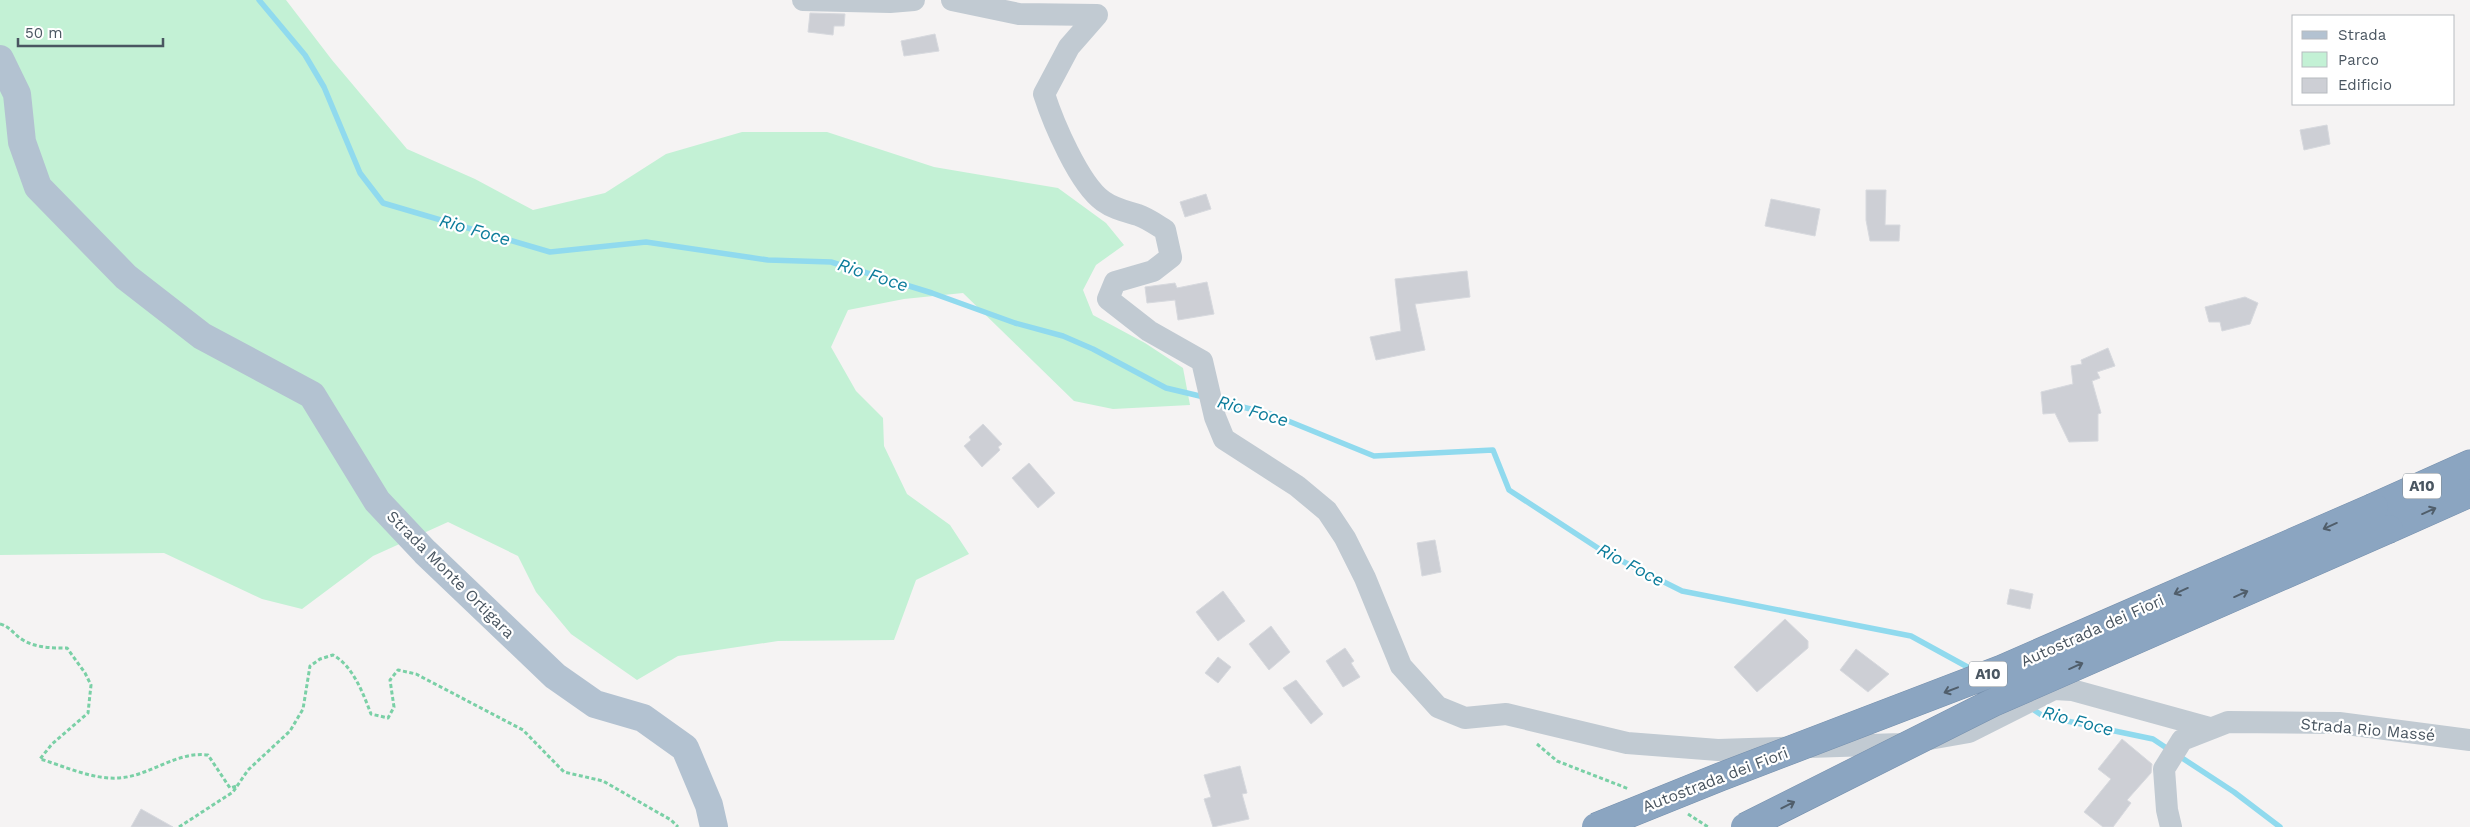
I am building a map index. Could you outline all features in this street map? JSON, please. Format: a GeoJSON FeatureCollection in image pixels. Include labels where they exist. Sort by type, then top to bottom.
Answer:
{"type":"FeatureCollection","features":[{"type":"Feature","properties":{"kind":"highway","name":"Autostrada dei Fiori"},"geometry":{"type":"LineString","coordinates":[[1745,827],[1992,703],[2382,518],[2470,464]]}},
{"type":"Feature","properties":{"kind":"highway","name":"Autostrada dei Fiori"},"geometry":{"type":"LineString","coordinates":[[1596,827],[2382,518],[2470,493]]}},
{"type":"Feature","properties":{"kind":"main road","name":"Strada Monte Ortigara"},"geometry":{"type":"LineString","coordinates":[[0,59],[17,94],[22,142],[38,187],[126,277],[194,330],[312,394],[377,501],[425,552],[555,676],[595,704],[643,718],[685,748],[709,805],[714,827]]}},
{"type":"Feature","properties":{"kind":"street"},"geometry":{"type":"LineString","coordinates":[[803,0],[890,2],[914,0]]}},
{"type":"Feature","properties":{"kind":"street"},"geometry":{"type":"LineString","coordinates":[[952,0],[1019,14],[1097,15],[1069,47],[1044,94],[1053,122],[1065,146],[1081,174],[1101,200],[1121,212],[1139,216],[1165,230],[1171,258],[1153,271],[1115,282],[1108,299],[1149,331],[1202,361],[1215,417],[1224,439],[1297,486],[1327,511],[1345,538],[1365,578],[1401,666],[1438,707],[1465,718],[1506,714],[1627,743],[1718,750],[1900,744],[1970,732],[2054,689],[2072,690],[2210,728]]}},
{"type":"Feature","properties":{"kind":"street","name":"Strada Rio Massé"},"geometry":{"type":"LineString","coordinates":[[2171,827],[2167,810],[2164,769],[2182,740],[2228,722],[2339,723],[2470,740]]}},
{"type":"Feature","properties":{"kind":"path"},"geometry":{"type":"LineString","coordinates":[[0,624],[10,627],[22,640],[41,647],[67,648],[91,685],[88,713],[52,744],[40,759],[99,777],[119,778],[140,774],[196,753],[208,754],[230,788],[238,786]]}},
{"type":"Feature","properties":{"kind":"path"},"geometry":{"type":"LineString","coordinates":[[179,827],[226,798],[238,786],[248,770],[290,731],[303,709],[310,666],[320,659],[333,656],[343,661],[348,668],[365,696],[371,714],[388,718],[394,707],[390,680],[398,670],[416,674],[523,730],[564,772],[603,781],[671,820],[678,827]]}},
{"type":"Feature","properties":{"kind":"path"},"geometry":{"type":"LineString","coordinates":[[1531,738],[1557,761],[1635,791]]}},
{"type":"Feature","properties":{"kind":"path"},"geometry":{"type":"LineString","coordinates":[[1680,811],[1698,818],[1708,827]]}},
{"type":"Feature","properties":{"kind":"green space"},"geometry":{"type":"Polygon","coordinates":[[[0,0],[286,0],[332,60],[407,149],[475,179],[533,210],[605,193],[666,154],[742,132],[827,132],[934,167],[1058,188],[1106,223],[1124,245],[1096,265],[1083,290],[1093,315],[1145,343],[1183,368],[1190,405],[1113,409],[1074,401],[963,293],[904,299],[848,310],[831,347],[856,391],[883,418],[884,446],[907,494],[950,525],[969,554],[916,580],[894,640],[778,641],[678,656],[637,680],[571,634],[536,592],[518,556],[448,522],[373,556],[302,609],[262,599],[164,553],[0,555],[0,0]]]}},
{"type":"Feature","properties":{"kind":"building"},"geometry":{"type":"Polygon","coordinates":[[[810,13],[845,14],[844,26],[834,26],[833,35],[808,32],[810,13]]]}},
{"type":"Feature","properties":{"kind":"building"},"geometry":{"type":"Polygon","coordinates":[[[935,34],[939,51],[904,56],[901,41],[935,34]]]}},
{"type":"Feature","properties":{"kind":"building"},"geometry":{"type":"Polygon","coordinates":[[[2327,125],[2330,144],[2304,150],[2300,130],[2327,125]]]}},
{"type":"Feature","properties":{"kind":"building"},"geometry":{"type":"Polygon","coordinates":[[[1866,190],[1886,190],[1885,225],[1900,225],[1899,241],[1870,241],[1866,220],[1866,190]]]}},
{"type":"Feature","properties":{"kind":"building"},"geometry":{"type":"Polygon","coordinates":[[[1206,194],[1211,209],[1185,217],[1180,202],[1206,194]]]}},
{"type":"Feature","properties":{"kind":"building"},"geometry":{"type":"Polygon","coordinates":[[[1771,199],[1820,209],[1815,236],[1765,226],[1771,199]]]}},
{"type":"Feature","properties":{"kind":"building"},"geometry":{"type":"Polygon","coordinates":[[[1467,271],[1470,297],[1415,304],[1425,350],[1376,360],[1370,337],[1401,331],[1395,279],[1467,271]]]}},
{"type":"Feature","properties":{"kind":"building"},"geometry":{"type":"Polygon","coordinates":[[[1207,282],[1214,314],[1178,320],[1175,300],[1147,303],[1145,287],[1175,283],[1177,288],[1207,282]]]}},
{"type":"Feature","properties":{"kind":"building"},"geometry":{"type":"Polygon","coordinates":[[[2245,297],[2258,303],[2250,324],[2222,331],[2220,322],[2209,322],[2205,307],[2245,297]]]}},
{"type":"Feature","properties":{"kind":"building"},"geometry":{"type":"Polygon","coordinates":[[[2108,348],[2115,366],[2097,372],[2100,378],[2092,381],[2101,413],[2098,414],[2098,441],[2069,442],[2055,413],[2043,414],[2041,392],[2073,384],[2071,366],[2082,364],[2081,360],[2108,348]]]}},
{"type":"Feature","properties":{"kind":"building"},"geometry":{"type":"Polygon","coordinates":[[[983,424],[1002,444],[998,447],[1000,450],[982,467],[964,446],[971,440],[969,437],[983,424]]]}},
{"type":"Feature","properties":{"kind":"building"},"geometry":{"type":"Polygon","coordinates":[[[1029,463],[1055,493],[1038,508],[1012,478],[1029,463]]]}},
{"type":"Feature","properties":{"kind":"building"},"geometry":{"type":"Polygon","coordinates":[[[1435,540],[1441,572],[1422,576],[1417,543],[1435,540]]]}},
{"type":"Feature","properties":{"kind":"building"},"geometry":{"type":"Polygon","coordinates":[[[2010,589],[2033,594],[2030,609],[2007,604],[2010,589]]]}},
{"type":"Feature","properties":{"kind":"building"},"geometry":{"type":"Polygon","coordinates":[[[1223,591],[1245,621],[1218,641],[1196,612],[1223,591]]]}},
{"type":"Feature","properties":{"kind":"building"},"geometry":{"type":"Polygon","coordinates":[[[1785,619],[1808,641],[1808,648],[1757,692],[1734,667],[1785,619]]]}},
{"type":"Feature","properties":{"kind":"building"},"geometry":{"type":"Polygon","coordinates":[[[1271,626],[1290,652],[1269,670],[1249,644],[1271,626]]]}},
{"type":"Feature","properties":{"kind":"building"},"geometry":{"type":"Polygon","coordinates":[[[1345,648],[1354,661],[1351,663],[1360,677],[1343,687],[1326,661],[1345,648]]]}},
{"type":"Feature","properties":{"kind":"building"},"geometry":{"type":"Polygon","coordinates":[[[1856,649],[1889,674],[1868,692],[1840,670],[1856,649]]]}},
{"type":"Feature","properties":{"kind":"building"},"geometry":{"type":"Polygon","coordinates":[[[1218,657],[1231,667],[1218,683],[1205,673],[1218,657]]]}},
{"type":"Feature","properties":{"kind":"building"},"geometry":{"type":"Polygon","coordinates":[[[1296,680],[1323,714],[1311,724],[1283,688],[1296,680]]]}},
{"type":"Feature","properties":{"kind":"building"},"geometry":{"type":"Polygon","coordinates":[[[2122,739],[2152,764],[2151,773],[2127,800],[2131,803],[2113,827],[2103,827],[2084,812],[2111,779],[2098,769],[2122,739]]]}},
{"type":"Feature","properties":{"kind":"building"},"geometry":{"type":"Polygon","coordinates":[[[1240,766],[1247,793],[1242,794],[1249,819],[1213,827],[1204,799],[1211,797],[1204,775],[1240,766]]]}},
{"type":"Feature","properties":{"kind":"building"},"geometry":{"type":"Polygon","coordinates":[[[141,809],[173,827],[131,827],[141,809]]]}},
{"type":"Feature","properties":{"kind":"waterway","name":"Rio Foce"},"geometry":{"type":"LineString","coordinates":[[259,0],[305,55],[324,87],[360,173],[383,203],[550,252],[646,242],[768,260],[831,262],[932,293],[1015,323],[1063,336],[1093,349],[1166,388],[1204,397]]}},
{"type":"Feature","properties":{"kind":"waterway","name":"Rio Foce"},"geometry":{"type":"LineString","coordinates":[[1218,401],[1271,414],[1374,456],[1493,450],[1509,490],[1604,552],[1682,591],[1911,636],[1973,670]]}},
{"type":"Feature","properties":{"kind":"waterway","name":"Rio Foce"},"geometry":{"type":"LineString","coordinates":[[2031,708],[2043,716],[2153,739],[2171,751]]}},
{"type":"Feature","properties":{"kind":"waterway","name":"Rio Foce"},"geometry":{"type":"LineString","coordinates":[[2179,756],[2234,792],[2280,827]]}}]}
